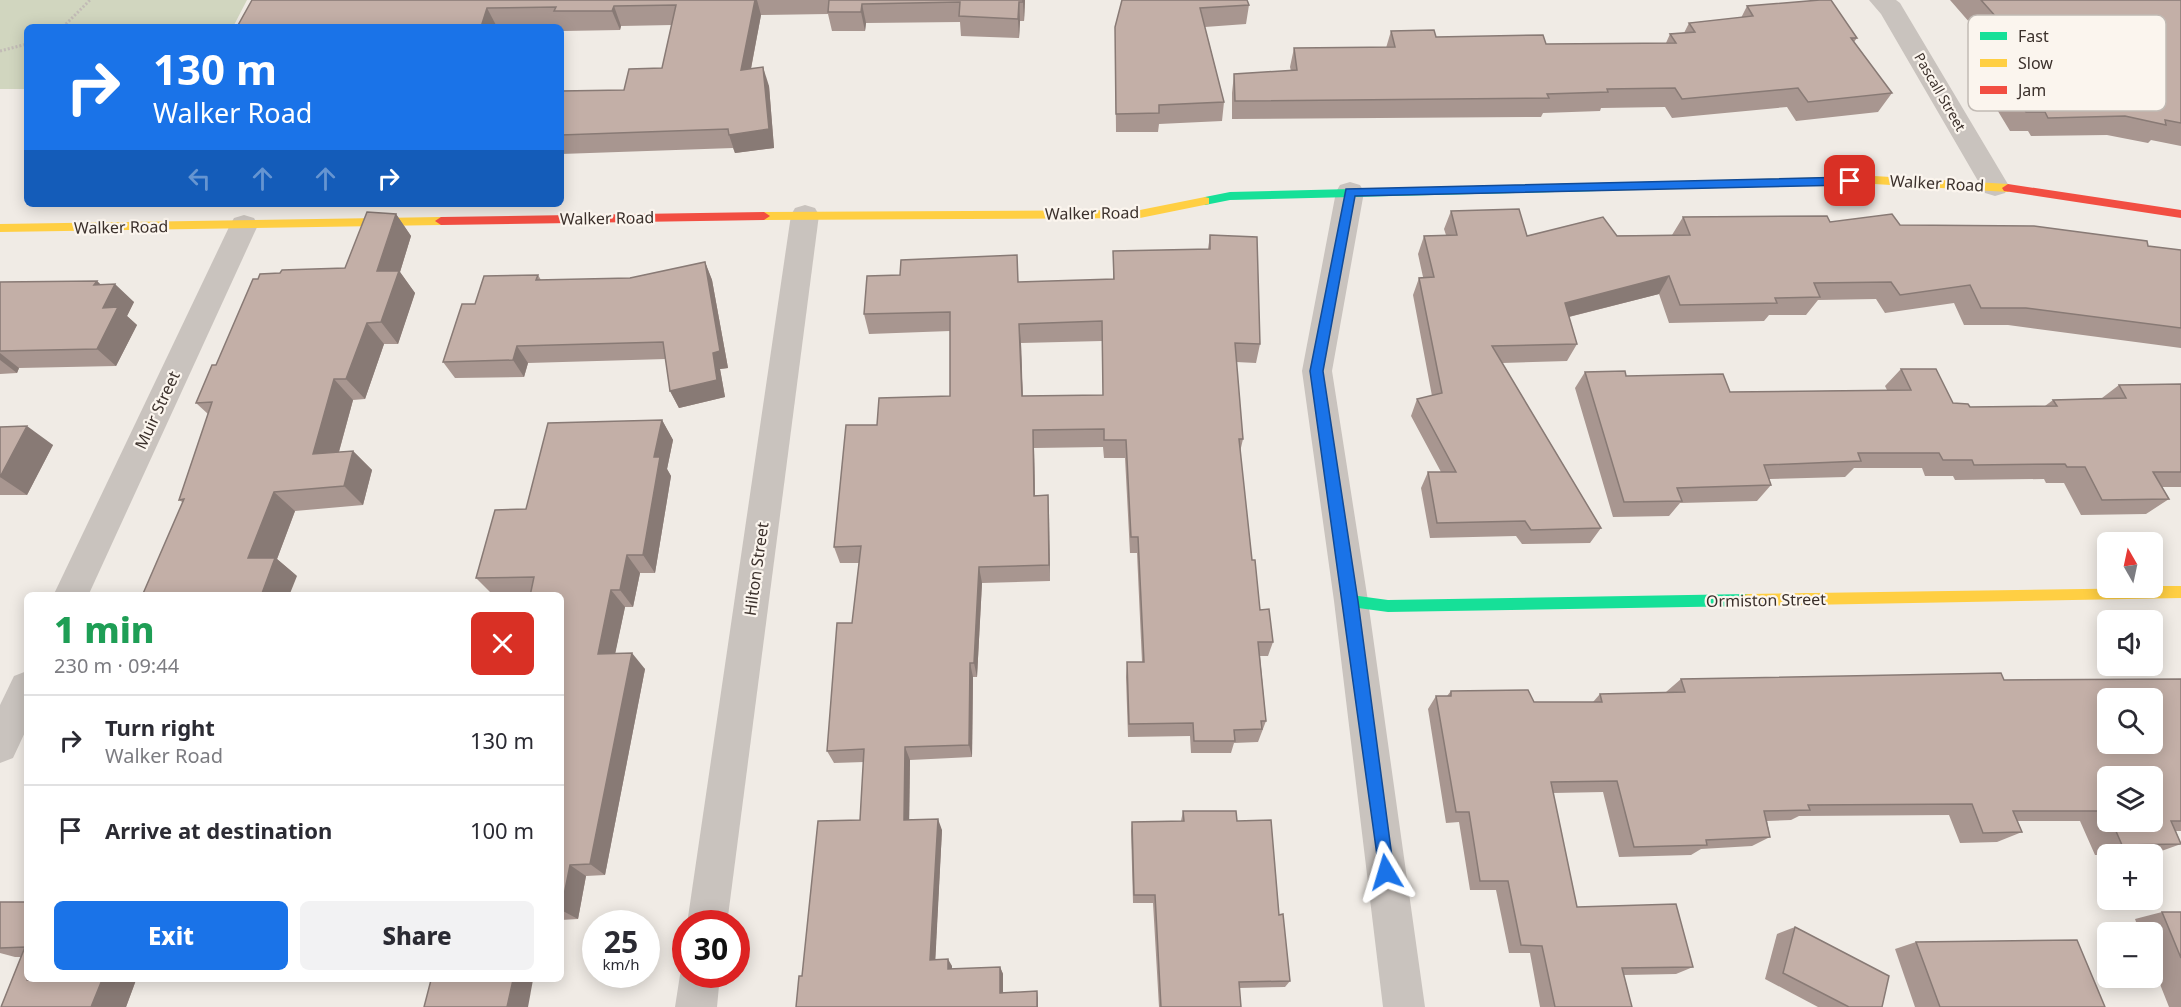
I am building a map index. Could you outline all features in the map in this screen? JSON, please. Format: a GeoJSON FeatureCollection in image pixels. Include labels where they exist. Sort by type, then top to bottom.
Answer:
{"type":"FeatureCollection","features":[{"type":"Feature","properties":{"kind":"street","name":"Pascall Street"},"geometry":{"type":"LineString","coordinates":[[1881,0],[1891,9],[1995,186]]}},
{"type":"Feature","properties":{"kind":"street","name":"Walker Road"},"geometry":{"type":"LineString","coordinates":[[0,228],[805,215],[1140,214],[1230,196],[1874,180],[1995,186],[2181,214]]}},
{"type":"Feature","properties":{"kind":"street"},"geometry":{"type":"LineString","coordinates":[[1350,192],[1317,371],[1351,601],[1404,1007]]}},
{"type":"Feature","properties":{"kind":"street","name":"Hilton Street"},"geometry":{"type":"LineString","coordinates":[[709,910],[805,215]]}},
{"type":"Feature","properties":{"kind":"street","name":"Muir Street"},"geometry":{"type":"LineString","coordinates":[[72,592],[244,225]]}},
{"type":"Feature","properties":{"kind":"street","name":"Ormiston Street"},"geometry":{"type":"LineString","coordinates":[[1351,601],[1388,606],[2181,592]]}},
{"type":"Feature","properties":{"kind":"street"},"geometry":{"type":"LineString","coordinates":[[0,745],[24,694]]}},
{"type":"Feature","properties":{"kind":"street"},"geometry":{"type":"LineString","coordinates":[[696,1007],[698,988]]}},
{"type":"Feature","properties":{"kind":"path"},"geometry":{"type":"LineString","coordinates":[[66,24],[90,0]]}},
{"type":"Feature","properties":{"kind":"path"},"geometry":{"type":"LineString","coordinates":[[0,51],[24,45]]}},
{"type":"Feature","properties":{"kind":"green space"},"geometry":{"type":"Polygon","coordinates":[[[0,0],[247,0],[235,24],[24,24],[24,89],[0,89],[0,0]]]}},
{"type":"Feature","properties":{"kind":"building"},"geometry":{"type":"Polygon","coordinates":[[[252,0],[755,0],[741,70],[763,67],[769,129],[729,135],[728,129],[564,135],[564,91],[624,90],[629,69],[662,68],[676,5],[614,6],[612,11],[554,11],[556,7],[487,8],[482,24],[239,24],[252,0]]]}},
{"type":"Feature","properties":{"kind":"building"},"geometry":{"type":"Polygon","coordinates":[[[829,0],[1023,0],[1023,2],[1019,2],[1018,19],[959,16],[960,2],[862,4],[861,12],[828,12],[829,0]]]}},
{"type":"Feature","properties":{"kind":"building"},"geometry":{"type":"Polygon","coordinates":[[[1122,0],[1247,0],[1249,5],[1200,8],[1224,102],[1159,105],[1159,113],[1116,114],[1115,27],[1122,0]]]}},
{"type":"Feature","properties":{"kind":"building"},"geometry":{"type":"Polygon","coordinates":[[[1831,0],[1857,38],[1851,38],[1892,93],[1808,102],[1798,88],[1682,99],[1675,88],[1607,89],[1608,92],[1547,94],[1549,98],[1235,101],[1234,74],[1297,70],[1294,48],[1395,47],[1391,31],[1434,30],[1436,37],[1543,35],[1546,44],[1676,43],[1670,34],[1695,32],[1689,23],[1753,16],[1747,6],[1831,0]]]}},
{"type":"Feature","properties":{"kind":"building"},"geometry":{"type":"Polygon","coordinates":[[[1981,0],[2181,0],[2181,123],[2165,120],[2166,125],[2125,116],[2048,118],[2045,112],[2025,111],[2166,111],[2166,15],[1994,15],[1981,0]]]}},
{"type":"Feature","properties":{"kind":"building"},"geometry":{"type":"Polygon","coordinates":[[[1519,209],[1527,236],[1603,217],[1617,236],[1690,235],[1683,217],[1827,216],[1830,222],[1892,214],[1900,225],[2034,226],[2147,241],[2148,246],[2181,250],[2181,328],[2026,308],[1981,308],[1970,285],[1900,295],[1891,282],[1814,283],[1820,297],[1775,298],[1777,303],[1680,305],[1669,276],[1565,303],[1577,344],[1492,346],[1601,528],[1531,530],[1525,521],[1437,523],[1428,472],[1456,472],[1417,399],[1442,393],[1419,278],[1434,277],[1424,236],[1457,235],[1451,211],[1519,209]]]}},
{"type":"Feature","properties":{"kind":"building"},"geometry":{"type":"Polygon","coordinates":[[[367,212],[396,214],[377,271],[399,271],[381,322],[367,323],[346,379],[334,379],[313,454],[353,451],[344,486],[274,492],[248,558],[275,558],[262,592],[144,592],[184,499],[179,500],[212,402],[196,403],[212,365],[216,365],[253,279],[258,279],[260,274],[280,273],[282,270],[345,268],[367,212]]]}},
{"type":"Feature","properties":{"kind":"building"},"geometry":{"type":"Polygon","coordinates":[[[1210,235],[1257,237],[1260,344],[1235,343],[1243,439],[1239,439],[1252,560],[1255,560],[1260,610],[1269,609],[1273,642],[1258,642],[1266,721],[1261,721],[1262,729],[1234,730],[1235,741],[1194,741],[1193,723],[1129,724],[1127,662],[1144,662],[1138,537],[1131,537],[1126,440],[1104,440],[1104,429],[1033,430],[1034,496],[1048,495],[1049,565],[979,567],[974,663],[970,663],[969,745],[905,747],[904,820],[938,819],[930,960],[948,959],[948,969],[1000,967],[1000,993],[1037,991],[1037,1007],[796,1007],[799,976],[802,976],[818,821],[860,820],[864,749],[827,751],[837,623],[852,623],[861,546],[834,547],[846,425],[877,425],[879,398],[950,396],[950,312],[864,314],[867,276],[900,275],[901,260],[1017,255],[1018,282],[1114,279],[1113,251],[1210,249],[1210,235]],[[1102,321],[1019,324],[1022,396],[1103,395],[1102,321]]]}},
{"type":"Feature","properties":{"kind":"building"},"geometry":{"type":"Polygon","coordinates":[[[705,262],[720,351],[713,353],[717,380],[670,391],[663,342],[517,346],[513,360],[443,362],[462,304],[475,304],[484,276],[538,275],[536,280],[630,278],[705,262]]]}},
{"type":"Feature","properties":{"kind":"building"},"geometry":{"type":"Polygon","coordinates":[[[97,281],[94,285],[115,284],[103,308],[118,307],[97,349],[0,351],[0,282],[97,281]]]}},
{"type":"Feature","properties":{"kind":"building"},"geometry":{"type":"Polygon","coordinates":[[[1901,369],[1936,369],[1953,403],[1968,404],[1970,407],[2057,406],[2053,400],[2126,398],[2119,385],[2181,384],[2181,472],[2153,472],[2169,499],[2102,500],[2085,467],[2067,467],[2065,464],[1974,465],[1972,460],[1943,460],[1939,453],[1858,453],[1861,461],[1764,465],[1771,485],[1677,488],[1682,501],[1624,502],[1585,372],[1625,371],[1626,376],[1723,374],[1730,392],[1911,390],[1901,369]]]}},
{"type":"Feature","properties":{"kind":"building"},"geometry":{"type":"Polygon","coordinates":[[[662,420],[654,457],[660,457],[643,555],[627,555],[620,590],[611,590],[598,654],[632,653],[590,864],[570,865],[564,895],[564,592],[531,592],[534,577],[476,578],[495,510],[526,509],[548,423],[662,420]]]}},
{"type":"Feature","properties":{"kind":"building"},"geometry":{"type":"Polygon","coordinates":[[[27,426],[0,477],[0,427],[27,426]]]}},
{"type":"Feature","properties":{"kind":"building"},"geometry":{"type":"Polygon","coordinates":[[[2001,673],[2004,680],[2181,679],[2181,821],[2171,821],[2181,844],[2122,844],[2116,832],[2163,832],[2163,766],[2097,766],[2097,811],[2013,811],[2022,832],[1983,833],[1972,804],[1808,805],[1810,810],[1764,811],[1770,837],[1706,840],[1707,845],[1634,847],[1617,781],[1551,782],[1577,907],[1676,904],[1693,967],[1622,968],[1632,1007],[1555,1007],[1542,946],[1521,945],[1508,881],[1480,881],[1469,812],[1456,812],[1436,696],[1451,696],[1451,691],[1528,690],[1534,702],[1602,702],[1600,694],[1685,692],[1681,679],[2001,673]]]}},
{"type":"Feature","properties":{"kind":"building"},"geometry":{"type":"Polygon","coordinates":[[[1183,811],[1236,811],[1237,821],[1271,820],[1279,915],[1283,914],[1290,981],[1239,982],[1241,1007],[1161,1007],[1155,895],[1134,895],[1132,822],[1184,821],[1183,811]]]}},
{"type":"Feature","properties":{"kind":"building"},"geometry":{"type":"Polygon","coordinates":[[[0,902],[24,902],[24,947],[0,948],[0,902]]]}},
{"type":"Feature","properties":{"kind":"building"},"geometry":{"type":"Polygon","coordinates":[[[2162,912],[2181,912],[2181,958],[2162,912]]]}},
{"type":"Feature","properties":{"kind":"building"},"geometry":{"type":"Polygon","coordinates":[[[1795,927],[1889,976],[1882,1007],[1849,1007],[1783,973],[1795,927]]]}},
{"type":"Feature","properties":{"kind":"building"},"geometry":{"type":"Polygon","coordinates":[[[2077,940],[2105,1007],[1940,1007],[1916,942],[2077,940]]]}},
{"type":"Feature","properties":{"kind":"building"},"geometry":{"type":"Polygon","coordinates":[[[24,950],[24,982],[101,982],[91,1007],[1,1007],[24,950]]]}},
{"type":"Feature","properties":{"kind":"building"},"geometry":{"type":"Polygon","coordinates":[[[430,982],[513,982],[507,1007],[424,1007],[430,982]]]}},
{"type":"Feature","properties":{"kind":"traffic: fast"},"geometry":{"type":"LineString","coordinates":[[1205,201],[1230,196],[1597,187]]}},
{"type":"Feature","properties":{"kind":"traffic: fast"},"geometry":{"type":"LineString","coordinates":[[1351,601],[1388,606],[1748,600]]}},
{"type":"Feature","properties":{"kind":"traffic: slow"},"geometry":{"type":"LineString","coordinates":[[1597,187],[1874,180],[2008,188]]}},
{"type":"Feature","properties":{"kind":"traffic: slow"},"geometry":{"type":"LineString","coordinates":[[764,216],[1140,214],[1205,201]]}},
{"type":"Feature","properties":{"kind":"traffic: slow"},"geometry":{"type":"LineString","coordinates":[[0,228],[441,221]]}},
{"type":"Feature","properties":{"kind":"traffic: slow"},"geometry":{"type":"LineString","coordinates":[[1748,600],[2181,592]]}},
{"type":"Feature","properties":{"kind":"traffic: jam"},"geometry":{"type":"LineString","coordinates":[[2008,188],[2181,214]]}},
{"type":"Feature","properties":{"kind":"traffic: jam"},"geometry":{"type":"LineString","coordinates":[[441,221],[764,216]]}},
{"type":"Feature","properties":{"kind":"route"},"geometry":{"type":"LineString","coordinates":[[1386,872],[1351,601],[1317,371],[1350,192],[1850,181]]}}]}
